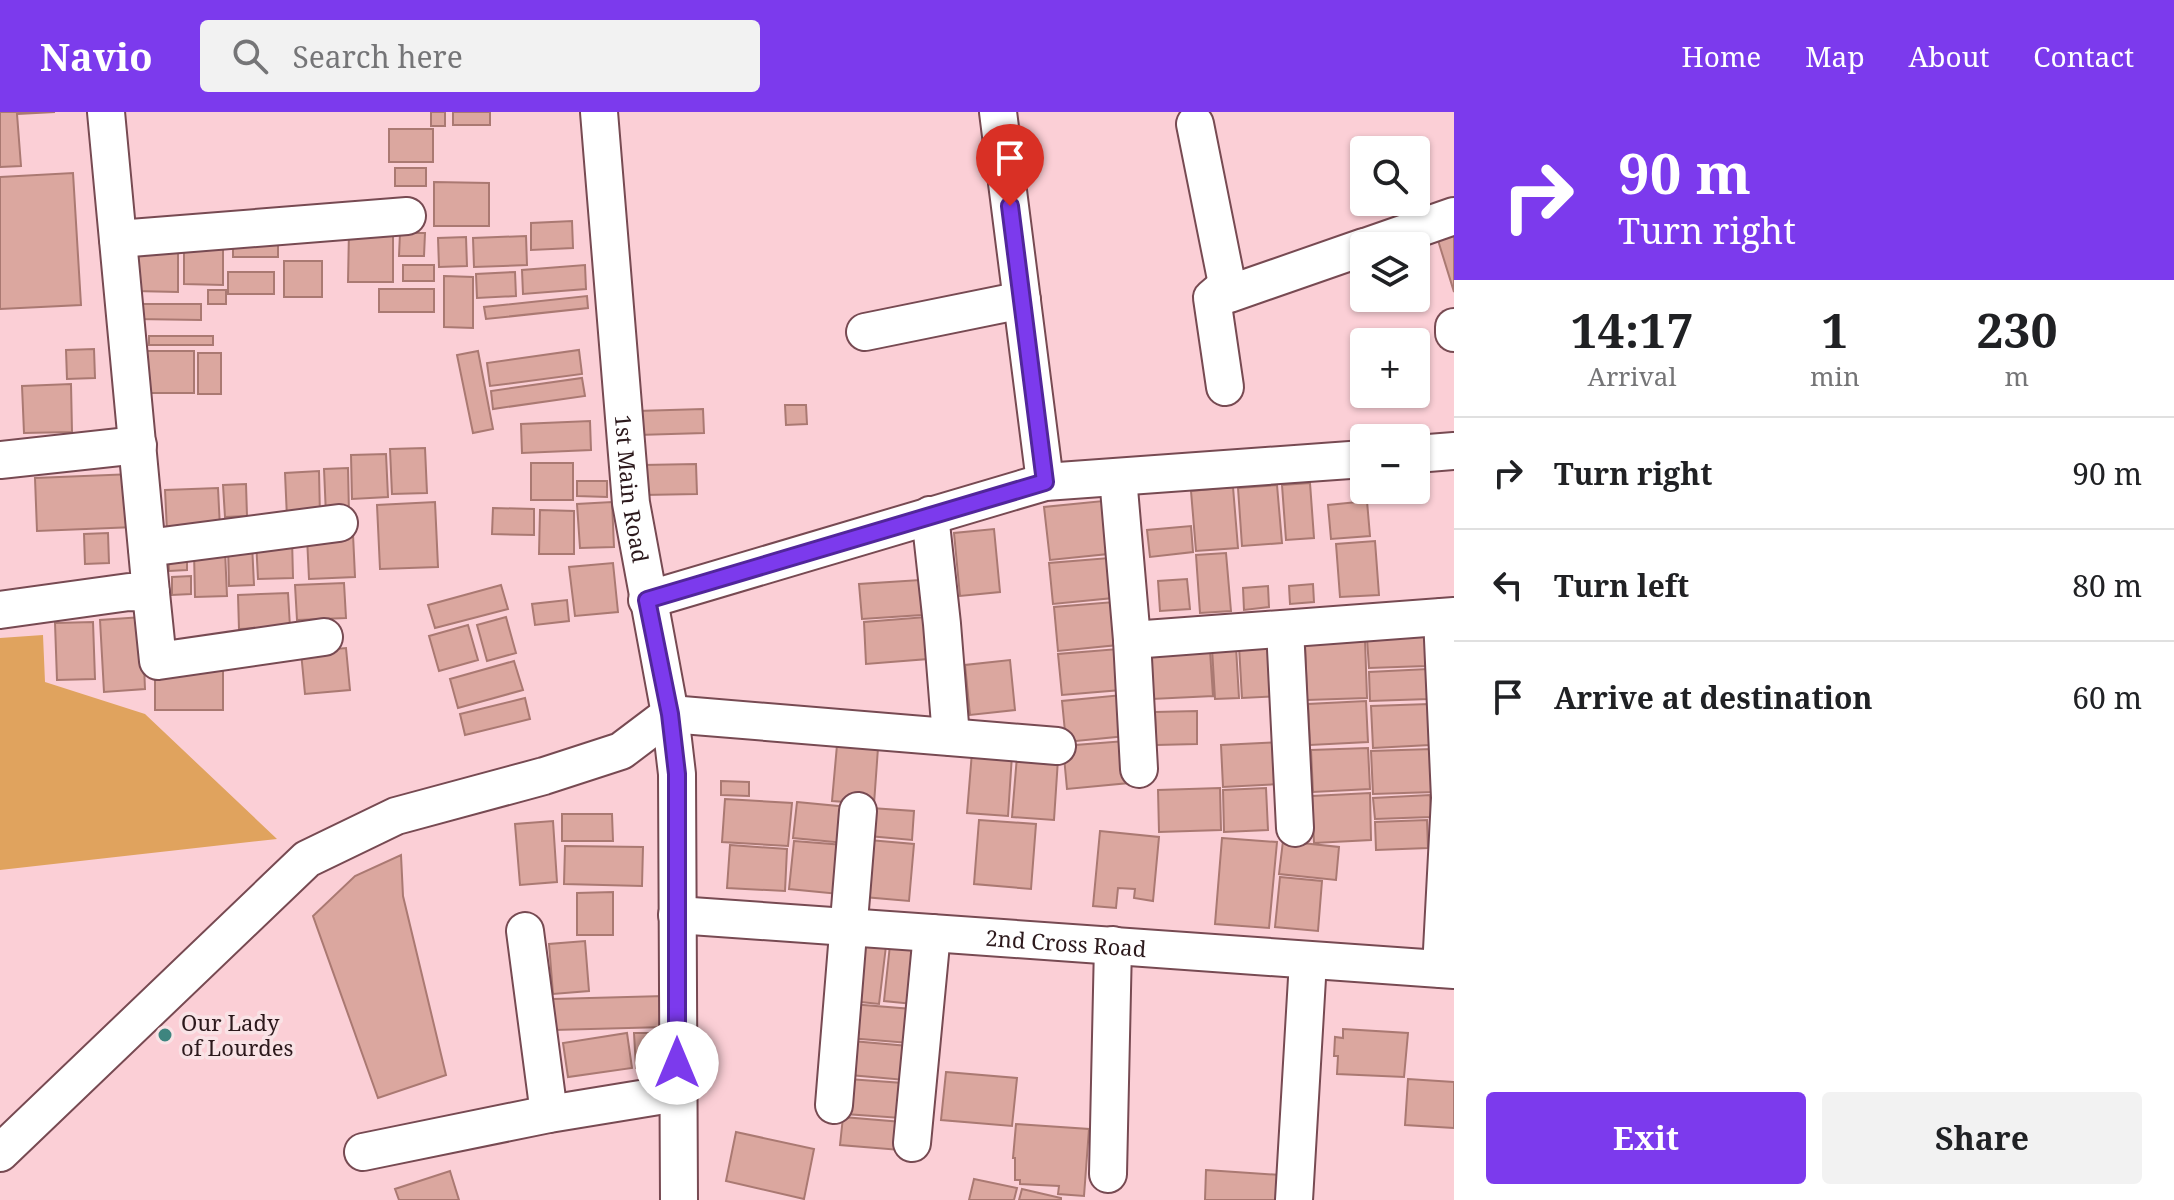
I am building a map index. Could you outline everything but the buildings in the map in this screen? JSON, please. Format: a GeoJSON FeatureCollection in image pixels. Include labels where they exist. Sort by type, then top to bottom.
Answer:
{"type":"FeatureCollection","features":[{"type":"Feature","properties":{"kind":"street"},"geometry":{"type":"LineString","coordinates":[[106,112],[158,661],[324,637]]}},
{"type":"Feature","properties":{"kind":"street","name":"1st Main Road"},"geometry":{"type":"LineString","coordinates":[[599,112],[631,503],[670,714],[677,774],[679,1200]]}},
{"type":"Feature","properties":{"kind":"street"},"geometry":{"type":"LineString","coordinates":[[998,112],[1045,482]]}},
{"type":"Feature","properties":{"kind":"street"},"geometry":{"type":"LineString","coordinates":[[1195,124],[1229,294],[1350,252]]}},
{"type":"Feature","properties":{"kind":"street"},"geometry":{"type":"LineString","coordinates":[[118,239],[407,216]]}},
{"type":"Feature","properties":{"kind":"street"},"geometry":{"type":"LineString","coordinates":[[1409,232],[1454,216]]}},
{"type":"Feature","properties":{"kind":"street"},"geometry":{"type":"LineString","coordinates":[[1219,292],[1212,298],[1225,387]]}},
{"type":"Feature","properties":{"kind":"street"},"geometry":{"type":"LineString","coordinates":[[865,332],[1022,300]]}},
{"type":"Feature","properties":{"kind":"street"},"geometry":{"type":"LineString","coordinates":[[1454,327],[1454,333]]}},
{"type":"Feature","properties":{"kind":"street"},"geometry":{"type":"LineString","coordinates":[[0,460],[138,445]]}},
{"type":"Feature","properties":{"kind":"street"},"geometry":{"type":"LineString","coordinates":[[1430,453],[1454,451]]}},
{"type":"Feature","properties":{"kind":"street"},"geometry":{"type":"LineString","coordinates":[[647,600],[1045,482],[1350,460]]}},
{"type":"Feature","properties":{"kind":"street"},"geometry":{"type":"LineString","coordinates":[[1118,477],[1139,769]]}},
{"type":"Feature","properties":{"kind":"street"},"geometry":{"type":"LineString","coordinates":[[930,515],[951,737]]}},
{"type":"Feature","properties":{"kind":"street"},"geometry":{"type":"LineString","coordinates":[[147,548],[339,523]]}},
{"type":"Feature","properties":{"kind":"street"},"geometry":{"type":"LineString","coordinates":[[0,610],[129,592],[151,593]]}},
{"type":"Feature","properties":{"kind":"street"},"geometry":{"type":"LineString","coordinates":[[1132,640],[1448,616],[1450,798],[1447,969]]}},
{"type":"Feature","properties":{"kind":"street"},"geometry":{"type":"LineString","coordinates":[[1285,629],[1295,828]]}},
{"type":"Feature","properties":{"kind":"street"},"geometry":{"type":"LineString","coordinates":[[0,1153],[307,859],[396,816],[544,776],[621,751],[670,714],[1057,746]]}},
{"type":"Feature","properties":{"kind":"street"},"geometry":{"type":"LineString","coordinates":[[834,1105],[858,811]]}},
{"type":"Feature","properties":{"kind":"street","name":"2nd Cross Road"},"geometry":{"type":"LineString","coordinates":[[677,915],[1447,969]]}},
{"type":"Feature","properties":{"kind":"street"},"geometry":{"type":"LineString","coordinates":[[525,931],[549,1114]]}},
{"type":"Feature","properties":{"kind":"street"},"geometry":{"type":"LineString","coordinates":[[912,1143],[932,933]]}},
{"type":"Feature","properties":{"kind":"street"},"geometry":{"type":"LineString","coordinates":[[1108,1174],[1113,945]]}},
{"type":"Feature","properties":{"kind":"street"},"geometry":{"type":"LineString","coordinates":[[1294,1200],[1308,961]]}},
{"type":"Feature","properties":{"kind":"street"},"geometry":{"type":"LineString","coordinates":[[363,1152],[549,1114],[677,1093]]}},
{"type":"Feature","properties":{"kind":"shaded area"},"geometry":{"type":"Polygon","coordinates":[[[43,635],[45,682],[145,714],[277,839],[0,870],[0,638],[43,635]]]}},
{"type":"Feature","properties":{"kind":"place","name":"Our Lady of Lourdes"},"geometry":{"type":"Point","coordinates":[165,1035]}},
{"type":"Feature","properties":{"kind":"route"},"geometry":{"type":"LineString","coordinates":[[677,1063],[677,774],[670,714],[647,600],[1045,482],[1010,206]]}}]}
